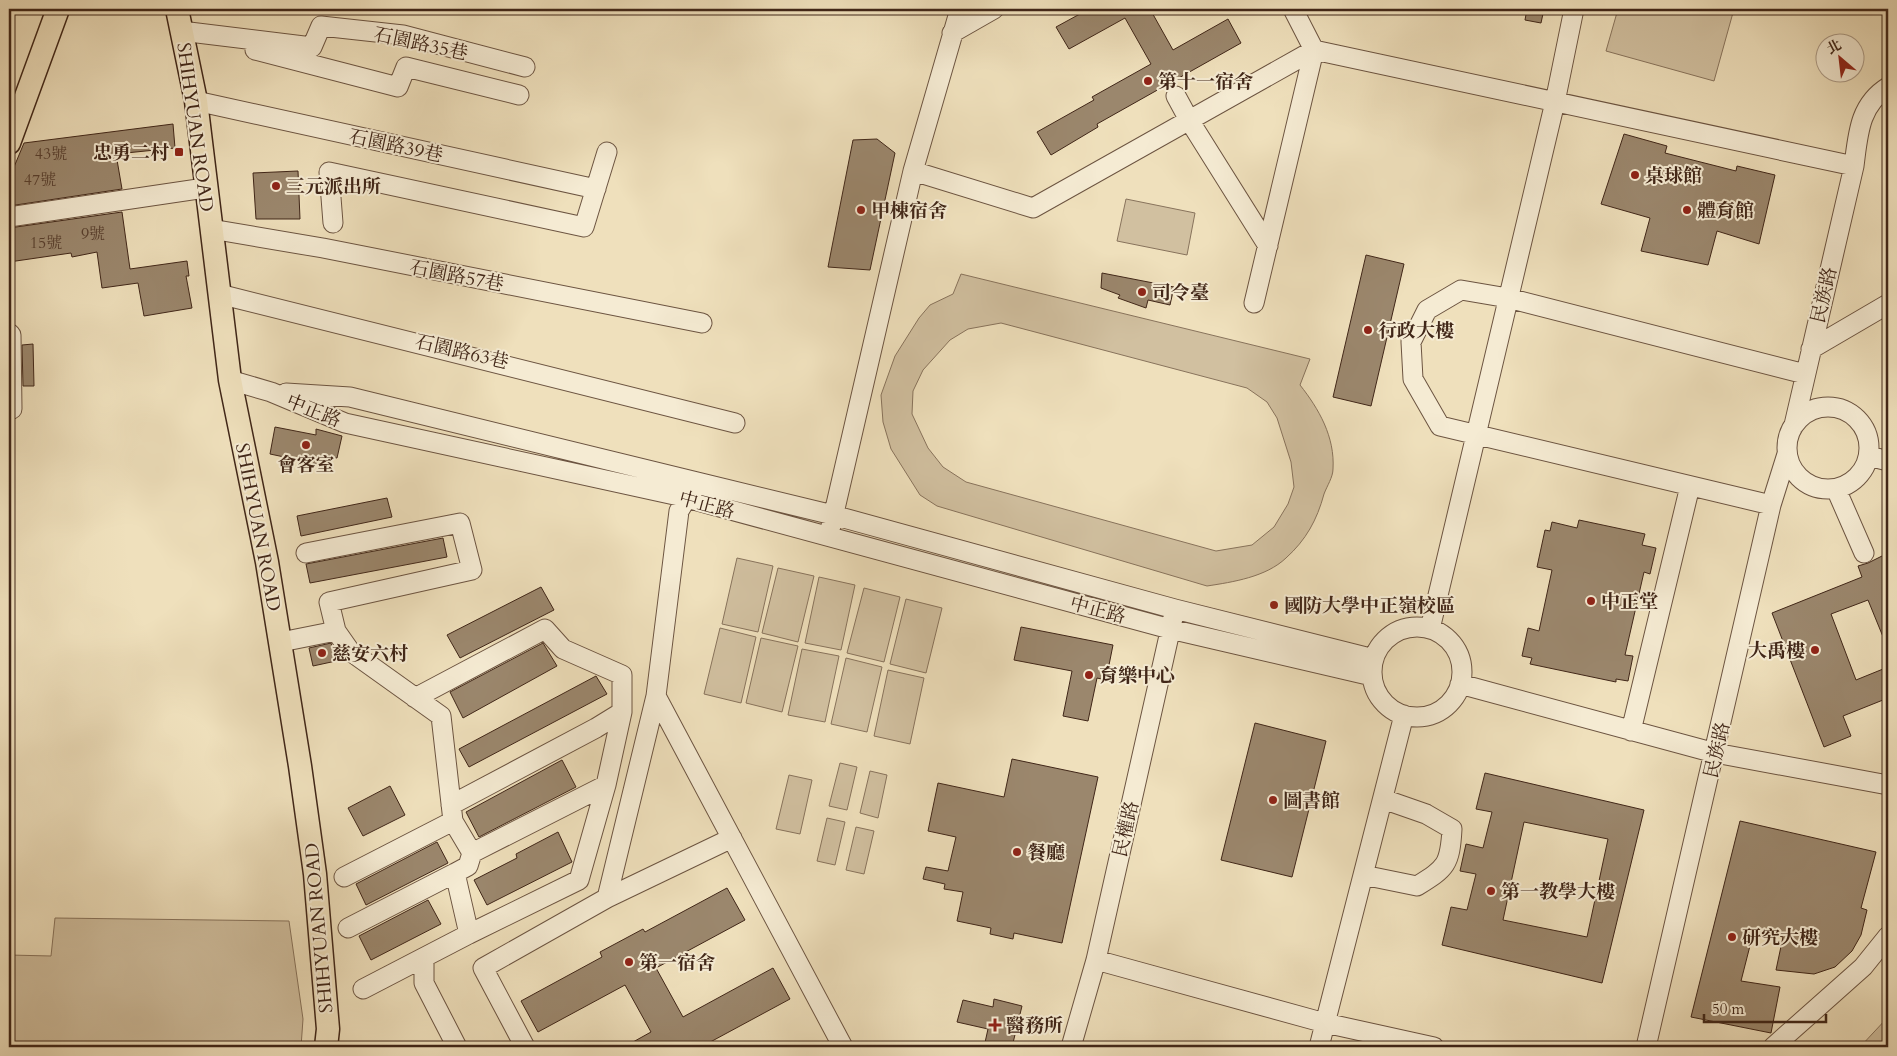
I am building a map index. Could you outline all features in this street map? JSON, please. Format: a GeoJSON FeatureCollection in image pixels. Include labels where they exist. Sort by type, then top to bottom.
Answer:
{"type":"FeatureCollection","features":[{"type":"Feature","properties":{"kind":"main road"},"geometry":{"type":"LineString","coordinates":[[9,143],[58,9]]}},
{"type":"Feature","properties":{"kind":"main road","name":"SHIHYUAN ROAD"},"geometry":{"type":"LineString","coordinates":[[177,9],[196,101],[205,188],[230,380],[267,562],[281,642],[315,874],[328,1029],[326,1047]]}},
{"type":"Feature","properties":{"kind":"lane"},"geometry":{"type":"LineString","coordinates":[[829,536],[832,515],[914,171],[960,9]]}},
{"type":"Feature","properties":{"kind":"lane"},"geometry":{"type":"LineString","coordinates":[[952,33],[994,9]]}},
{"type":"Feature","properties":{"kind":"lane"},"geometry":{"type":"LineString","coordinates":[[1254,303],[1314,50],[1293,9]]}},
{"type":"Feature","properties":{"kind":"lane"},"geometry":{"type":"LineString","coordinates":[[1430,629],[1555,102],[1574,9]]}},
{"type":"Feature","properties":{"kind":"lane","name":"石園路35巷"},"geometry":{"type":"LineString","coordinates":[[181,31],[312,47],[320,26],[403,35],[525,67]]}},
{"type":"Feature","properties":{"kind":"lane"},"geometry":{"type":"LineString","coordinates":[[181,31],[398,88],[406,67],[518,95]]}},
{"type":"Feature","properties":{"kind":"lane"},"geometry":{"type":"LineString","coordinates":[[914,171],[1033,208],[1314,50],[1854,166]]}},
{"type":"Feature","properties":{"kind":"lane","name":"民族路"},"geometry":{"type":"LineString","coordinates":[[1794,425],[1854,166],[1858,128],[1866,108],[1888,87]]}},
{"type":"Feature","properties":{"kind":"lane"},"geometry":{"type":"LineString","coordinates":[[1176,96],[1268,246]]}},
{"type":"Feature","properties":{"kind":"lane","name":"石園路39巷"},"geometry":{"type":"LineString","coordinates":[[196,101],[596,189]]}},
{"type":"Feature","properties":{"kind":"lane"},"geometry":{"type":"LineString","coordinates":[[334,223],[329,172],[584,227],[607,152]]}},
{"type":"Feature","properties":{"kind":"lane"},"geometry":{"type":"LineString","coordinates":[[9,217],[205,188]]}},
{"type":"Feature","properties":{"kind":"lane","name":"石園路57巷"},"geometry":{"type":"LineString","coordinates":[[211,229],[323,248],[702,324]]}},
{"type":"Feature","properties":{"kind":"lane"},"geometry":{"type":"LineString","coordinates":[[1771,505],[1440,426],[1413,379],[1412,342],[1427,310],[1461,290],[1508,298],[1805,374]]}},
{"type":"Feature","properties":{"kind":"lane"},"geometry":{"type":"LineString","coordinates":[[219,294],[735,423]]}},
{"type":"Feature","properties":{"kind":"lane","name":"石園路63巷"},"geometry":{"type":"LineString","coordinates":[[219,294],[705,408]]}},
{"type":"Feature","properties":{"kind":"lane"},"geometry":{"type":"LineString","coordinates":[[1811,348],[1886,310]]}},
{"type":"Feature","properties":{"kind":"lane"},"geometry":{"type":"LineString","coordinates":[[9,333],[11,335],[12,409]]}},
{"type":"Feature","properties":{"kind":"lane"},"geometry":{"type":"LineString","coordinates":[[230,380],[271,392]]}},
{"type":"Feature","properties":{"kind":"lane","name":"中正路"},"geometry":{"type":"LineString","coordinates":[[271,392],[350,397],[832,515],[1175,609],[1373,668]]}},
{"type":"Feature","properties":{"kind":"lane","name":"中正路"},"geometry":{"type":"LineString","coordinates":[[271,392],[345,423],[680,496],[1170,629],[1373,668]]}},
{"type":"Feature","properties":{"kind":"lane"},"geometry":{"type":"LineString","coordinates":[[1830,407],[1844,410],[1856,418],[1865,429],[1869,442],[1868,456],[1864,468],[1857,477],[1836,489],[1823,489],[1804,481],[1791,467],[1787,454],[1787,444],[1794,425],[1803,415],[1816,409],[1830,407]]}},
{"type":"Feature","properties":{"kind":"lane","name":"民族路"},"geometry":{"type":"LineString","coordinates":[[1646,1047],[1771,505],[1787,454]]}},
{"type":"Feature","properties":{"kind":"lane"},"geometry":{"type":"LineString","coordinates":[[1868,456],[1888,462]]}},
{"type":"Feature","properties":{"kind":"lane"},"geometry":{"type":"LineString","coordinates":[[607,898],[656,696],[679,511],[697,482]]}},
{"type":"Feature","properties":{"kind":"lane"},"geometry":{"type":"LineString","coordinates":[[1632,731],[1690,486]]}},
{"type":"Feature","properties":{"kind":"lane"},"geometry":{"type":"LineString","coordinates":[[1836,489],[1864,553]]}},
{"type":"Feature","properties":{"kind":"lane"},"geometry":{"type":"LineString","coordinates":[[306,553],[460,524],[472,570],[329,602],[336,631],[350,651],[441,716],[452,813],[472,853],[468,866],[348,928]]}},
{"type":"Feature","properties":{"kind":"lane","name":"民權路"},"geometry":{"type":"LineString","coordinates":[[1071,1047],[1096,960],[1175,609]]}},
{"type":"Feature","properties":{"kind":"lane"},"geometry":{"type":"LineString","coordinates":[[1416,627],[1430,629],[1443,635],[1453,644],[1460,657],[1462,670],[1460,684],[1454,697],[1438,711],[1418,716],[1404,715],[1392,709],[1382,700],[1373,668],[1380,646],[1390,636],[1402,630],[1416,627]]}},
{"type":"Feature","properties":{"kind":"lane"},"geometry":{"type":"LineString","coordinates":[[363,989],[578,880],[606,785],[622,712],[622,675],[563,649],[546,629],[415,698]]}},
{"type":"Feature","properties":{"kind":"lane"},"geometry":{"type":"LineString","coordinates":[[281,642],[336,631]]}},
{"type":"Feature","properties":{"kind":"lane"},"geometry":{"type":"LineString","coordinates":[[1460,684],[1715,752],[1888,785]]}},
{"type":"Feature","properties":{"kind":"lane"},"geometry":{"type":"LineString","coordinates":[[656,696],[843,1047]]}},
{"type":"Feature","properties":{"kind":"lane"},"geometry":{"type":"LineString","coordinates":[[344,877],[622,712]]}},
{"type":"Feature","properties":{"kind":"lane"},"geometry":{"type":"LineString","coordinates":[[1319,1047],[1404,715]]}},
{"type":"Feature","properties":{"kind":"lane"},"geometry":{"type":"LineString","coordinates":[[472,853],[606,785]]}},
{"type":"Feature","properties":{"kind":"lane"},"geometry":{"type":"LineString","coordinates":[[1363,876],[1416,886],[1442,870],[1451,852],[1452,829],[1426,814],[1383,799]]}},
{"type":"Feature","properties":{"kind":"lane"},"geometry":{"type":"LineString","coordinates":[[526,1047],[482,968],[607,898],[732,838]]}},
{"type":"Feature","properties":{"kind":"lane"},"geometry":{"type":"LineString","coordinates":[[455,873],[469,934]]}},
{"type":"Feature","properties":{"kind":"lane"},"geometry":{"type":"LineString","coordinates":[[1773,1047],[1864,967],[1888,936]]}},
{"type":"Feature","properties":{"kind":"lane"},"geometry":{"type":"LineString","coordinates":[[424,959],[424,983],[457,1047]]}},
{"type":"Feature","properties":{"kind":"lane"},"geometry":{"type":"LineString","coordinates":[[1096,960],[1326,1023],[1434,1047]]}},
{"type":"Feature","properties":{"kind":"shaded area"},"geometry":{"type":"Polygon","coordinates":[[[1618,9],[1734,9],[1714,81],[1606,51],[1618,9]]]}},
{"type":"Feature","properties":{"kind":"shaded area"},"geometry":{"type":"Polygon","coordinates":[[[1126,199],[1195,213],[1187,255],[1117,241],[1126,199]]]}},
{"type":"Feature","properties":{"kind":"shaded area"},"geometry":{"type":"Polygon","coordinates":[[[961,274],[1310,359],[1300,385],[1324,424],[1331,446],[1333,472],[1318,512],[1305,537],[1286,558],[1269,570],[1249,578],[1207,586],[937,506],[920,495],[891,449],[883,422],[881,395],[895,356],[919,318],[930,305],[953,294],[961,274]],[[1001,323],[968,329],[950,340],[923,370],[913,391],[912,414],[928,448],[943,467],[966,482],[1216,551],[1252,545],[1274,527],[1288,504],[1294,487],[1291,462],[1277,418],[1267,402],[1247,388],[1001,323]]]}},
{"type":"Feature","properties":{"kind":"shaded area"},"geometry":{"type":"Polygon","coordinates":[[[737,558],[773,566],[758,632],[722,624],[737,558]]]}},
{"type":"Feature","properties":{"kind":"shaded area"},"geometry":{"type":"Polygon","coordinates":[[[778,568],[814,576],[798,642],[762,633],[778,568]]]}},
{"type":"Feature","properties":{"kind":"shaded area"},"geometry":{"type":"Polygon","coordinates":[[[819,577],[855,585],[841,650],[805,643],[819,577]]]}},
{"type":"Feature","properties":{"kind":"shaded area"},"geometry":{"type":"Polygon","coordinates":[[[864,588],[900,597],[884,662],[847,653],[864,588]]]}},
{"type":"Feature","properties":{"kind":"shaded area"},"geometry":{"type":"Polygon","coordinates":[[[906,599],[942,608],[926,673],[890,664],[906,599]]]}},
{"type":"Feature","properties":{"kind":"shaded area"},"geometry":{"type":"Polygon","coordinates":[[[720,628],[756,637],[741,703],[704,694],[720,628]]]}},
{"type":"Feature","properties":{"kind":"shaded area"},"geometry":{"type":"Polygon","coordinates":[[[761,638],[798,646],[782,712],[746,703],[761,638]]]}},
{"type":"Feature","properties":{"kind":"shaded area"},"geometry":{"type":"Polygon","coordinates":[[[802,649],[839,656],[825,722],[788,715],[802,649]]]}},
{"type":"Feature","properties":{"kind":"shaded area"},"geometry":{"type":"Polygon","coordinates":[[[846,658],[882,667],[867,732],[831,724],[846,658]]]}},
{"type":"Feature","properties":{"kind":"shaded area"},"geometry":{"type":"Polygon","coordinates":[[[888,670],[924,678],[910,744],[874,736],[888,670]]]}},
{"type":"Feature","properties":{"kind":"shaded area"},"geometry":{"type":"Polygon","coordinates":[[[840,763],[857,767],[847,810],[829,806],[840,763]]]}},
{"type":"Feature","properties":{"kind":"shaded area"},"geometry":{"type":"Polygon","coordinates":[[[870,771],[887,775],[878,818],[860,813],[870,771]]]}},
{"type":"Feature","properties":{"kind":"shaded area"},"geometry":{"type":"Polygon","coordinates":[[[789,775],[812,780],[800,834],[776,829],[789,775]]]}},
{"type":"Feature","properties":{"kind":"shaded area"},"geometry":{"type":"Polygon","coordinates":[[[827,818],[845,822],[835,865],[817,861],[827,818]]]}},
{"type":"Feature","properties":{"kind":"shaded area"},"geometry":{"type":"Polygon","coordinates":[[[856,827],[874,831],[864,874],[846,870],[856,827]]]}},
{"type":"Feature","properties":{"kind":"shaded area"},"geometry":{"type":"Polygon","coordinates":[[[55,918],[289,921],[303,1019],[301,1047],[9,1047],[9,955],[51,956],[55,918]]]}},
{"type":"Feature","properties":{"kind":"shaded area"},"geometry":{"type":"Polygon","coordinates":[[[1888,1017],[1888,1047],[1860,1047],[1888,1017]]]}},
{"type":"Feature","properties":{"kind":"building","name":"第十一宿舍"},"geometry":{"type":"Polygon","coordinates":[[[1089,9],[1150,9],[1173,50],[1228,19],[1241,43],[1097,124],[1098,127],[1051,155],[1037,132],[1094,100],[1092,97],[1151,64],[1125,18],[1069,49],[1056,27],[1089,9]]]}},
{"type":"Feature","properties":{"kind":"building"},"geometry":{"type":"Polygon","coordinates":[[[1527,9],[1544,9],[1541,23],[1525,20],[1527,9]]]}},
{"type":"Feature","properties":{"kind":"building"},"geometry":{"type":"Polygon","coordinates":[[[173,124],[175,148],[116,154],[122,189],[9,206],[9,179],[24,143],[173,124]]]}},
{"type":"Feature","properties":{"kind":"building"},"geometry":{"type":"Polygon","coordinates":[[[1624,134],[1667,146],[1665,153],[1736,171],[1737,166],[1775,175],[1759,244],[1717,231],[1708,265],[1641,251],[1650,218],[1601,204],[1624,134]]]}},
{"type":"Feature","properties":{"kind":"building","name":"甲棟宿舍"},"geometry":{"type":"Polygon","coordinates":[[[877,139],[895,153],[870,270],[828,267],[853,140],[877,139]]]}},
{"type":"Feature","properties":{"kind":"building","name":"三元派出所"},"geometry":{"type":"Polygon","coordinates":[[[298,171],[300,219],[256,219],[253,173],[298,171]]]}},
{"type":"Feature","properties":{"kind":"building"},"geometry":{"type":"Polygon","coordinates":[[[122,212],[130,269],[187,261],[189,276],[186,276],[192,308],[144,316],[138,283],[102,288],[97,252],[72,257],[71,253],[9,262],[9,228],[122,212]]]}},
{"type":"Feature","properties":{"kind":"building","name":"行政大樓"},"geometry":{"type":"Polygon","coordinates":[[[1366,255],[1404,264],[1371,406],[1333,397],[1366,255]]]}},
{"type":"Feature","properties":{"kind":"building","name":"司令臺"},"geometry":{"type":"Polygon","coordinates":[[[1102,273],[1174,287],[1170,305],[1148,300],[1146,308],[1118,298],[1120,295],[1101,288],[1102,273]]]}},
{"type":"Feature","properties":{"kind":"building"},"geometry":{"type":"Polygon","coordinates":[[[33,344],[34,386],[23,386],[22,345],[33,344]]]}},
{"type":"Feature","properties":{"kind":"building","name":"會客室"},"geometry":{"type":"Polygon","coordinates":[[[275,427],[316,435],[316,429],[342,436],[337,458],[329,457],[327,466],[270,454],[275,427]]]}},
{"type":"Feature","properties":{"kind":"building"},"geometry":{"type":"Polygon","coordinates":[[[387,498],[392,517],[301,536],[297,516],[387,498]]]}},
{"type":"Feature","properties":{"kind":"building","name":"中正堂"},"geometry":{"type":"Polygon","coordinates":[[[1579,520],[1645,534],[1642,545],[1656,548],[1650,574],[1644,572],[1625,655],[1633,656],[1628,681],[1616,679],[1616,682],[1530,664],[1532,658],[1522,656],[1528,628],[1539,631],[1552,570],[1537,567],[1545,530],[1550,531],[1552,522],[1577,528],[1579,520]]]}},
{"type":"Feature","properties":{"kind":"building"},"geometry":{"type":"Polygon","coordinates":[[[443,538],[447,557],[310,583],[306,564],[443,538]]]}},
{"type":"Feature","properties":{"kind":"building","name":"大禹樓"},"geometry":{"type":"Polygon","coordinates":[[[1888,553],[1888,649],[1868,600],[1831,614],[1856,680],[1888,667],[1888,698],[1843,716],[1851,736],[1824,747],[1772,613],[1862,577],[1858,566],[1888,553]]]}},
{"type":"Feature","properties":{"kind":"building"},"geometry":{"type":"Polygon","coordinates":[[[541,587],[554,610],[460,658],[447,635],[541,587]]]}},
{"type":"Feature","properties":{"kind":"building","name":"育樂中心"},"geometry":{"type":"Polygon","coordinates":[[[1021,627],[1113,645],[1106,680],[1097,678],[1088,721],[1063,716],[1072,671],[1014,660],[1021,627]]]}},
{"type":"Feature","properties":{"kind":"building","name":"慈安六村"},"geometry":{"type":"Polygon","coordinates":[[[331,643],[336,661],[313,666],[309,648],[331,643]]]}},
{"type":"Feature","properties":{"kind":"building"},"geometry":{"type":"Polygon","coordinates":[[[543,643],[557,666],[463,718],[450,692],[543,643]]]}},
{"type":"Feature","properties":{"kind":"building"},"geometry":{"type":"Polygon","coordinates":[[[596,676],[607,694],[469,767],[459,749],[596,676]]]}},
{"type":"Feature","properties":{"kind":"building","name":"圖書館"},"geometry":{"type":"Polygon","coordinates":[[[1255,723],[1326,741],[1292,877],[1221,860],[1255,723]]]}},
{"type":"Feature","properties":{"kind":"building","name":"餐廳"},"geometry":{"type":"Polygon","coordinates":[[[1012,759],[1098,777],[1062,943],[1014,933],[1013,939],[990,934],[991,928],[957,921],[963,892],[944,889],[945,884],[923,879],[926,867],[948,871],[956,837],[928,831],[938,783],[1004,797],[1012,759]]]}},
{"type":"Feature","properties":{"kind":"building"},"geometry":{"type":"Polygon","coordinates":[[[562,760],[576,787],[479,837],[466,812],[562,760]]]}},
{"type":"Feature","properties":{"kind":"building","name":"第一教學大樓"},"geometry":{"type":"Polygon","coordinates":[[[1485,773],[1644,810],[1602,983],[1442,945],[1451,907],[1467,910],[1476,874],[1460,871],[1466,844],[1483,848],[1492,812],[1476,809],[1485,773]],[[1524,822],[1503,920],[1587,937],[1608,839],[1524,822]]]}},
{"type":"Feature","properties":{"kind":"building"},"geometry":{"type":"Polygon","coordinates":[[[390,786],[405,815],[363,836],[348,808],[390,786]]]}},
{"type":"Feature","properties":{"kind":"building","name":"研究大樓"},"geometry":{"type":"Polygon","coordinates":[[[1740,821],[1876,852],[1861,908],[1867,910],[1861,935],[1852,951],[1835,967],[1814,974],[1776,970],[1783,937],[1754,930],[1741,981],[1780,987],[1771,1033],[1691,1017],[1740,821]]]}},
{"type":"Feature","properties":{"kind":"building"},"geometry":{"type":"Polygon","coordinates":[[[558,832],[572,862],[487,905],[474,880],[517,858],[516,854],[558,832]]]}},
{"type":"Feature","properties":{"kind":"building"},"geometry":{"type":"Polygon","coordinates":[[[437,842],[448,863],[366,905],[356,884],[437,842]]]}},
{"type":"Feature","properties":{"kind":"building","name":"第一宿舍"},"geometry":{"type":"Polygon","coordinates":[[[727,888],[745,920],[656,968],[683,1017],[773,968],[790,999],[701,1047],[624,1047],[651,1032],[625,985],[538,1032],[521,1001],[602,957],[600,952],[643,929],[645,932],[727,888]]]}},
{"type":"Feature","properties":{"kind":"building"},"geometry":{"type":"Polygon","coordinates":[[[428,900],[441,924],[371,960],[359,936],[428,900]]]}},
{"type":"Feature","properties":{"kind":"building","name":"醫務所"},"geometry":{"type":"Polygon","coordinates":[[[994,999],[1022,1006],[1012,1047],[984,1047],[988,1029],[957,1022],[963,1000],[993,1007],[994,999]]]}},
{"type":"Feature","properties":{"kind":"place","name":"第十一宿舍"},"geometry":{"type":"Point","coordinates":[1148,81]}},
{"type":"Feature","properties":{"kind":"place","name":"忠勇二村"},"geometry":{"type":"Point","coordinates":[179,152]}},
{"type":"Feature","properties":{"kind":"place","name":"桌球館"},"geometry":{"type":"Point","coordinates":[1635,175]}},
{"type":"Feature","properties":{"kind":"place","name":"三元派出所"},"geometry":{"type":"Point","coordinates":[276,186]}},
{"type":"Feature","properties":{"kind":"place","name":"甲棟宿舍"},"geometry":{"type":"Point","coordinates":[861,210]}},
{"type":"Feature","properties":{"kind":"place","name":"體育館"},"geometry":{"type":"Point","coordinates":[1687,210]}},
{"type":"Feature","properties":{"kind":"place","name":"司令臺"},"geometry":{"type":"Point","coordinates":[1142,292]}},
{"type":"Feature","properties":{"kind":"place","name":"行政大樓"},"geometry":{"type":"Point","coordinates":[1368,330]}},
{"type":"Feature","properties":{"kind":"place","name":"會客室"},"geometry":{"type":"Point","coordinates":[306,445]}},
{"type":"Feature","properties":{"kind":"place","name":"中正堂"},"geometry":{"type":"Point","coordinates":[1591,601]}},
{"type":"Feature","properties":{"kind":"place","name":"國防大學中正嶺校區"},"geometry":{"type":"Point","coordinates":[1274,605]}},
{"type":"Feature","properties":{"kind":"place","name":"大禹樓"},"geometry":{"type":"Point","coordinates":[1815,650]}},
{"type":"Feature","properties":{"kind":"place","name":"慈安六村"},"geometry":{"type":"Point","coordinates":[322,653]}},
{"type":"Feature","properties":{"kind":"place","name":"育樂中心"},"geometry":{"type":"Point","coordinates":[1089,675]}},
{"type":"Feature","properties":{"kind":"place","name":"圖書館"},"geometry":{"type":"Point","coordinates":[1273,800]}},
{"type":"Feature","properties":{"kind":"place","name":"餐廳"},"geometry":{"type":"Point","coordinates":[1017,852]}},
{"type":"Feature","properties":{"kind":"place","name":"第一教學大樓"},"geometry":{"type":"Point","coordinates":[1491,891]}},
{"type":"Feature","properties":{"kind":"place","name":"研究大樓"},"geometry":{"type":"Point","coordinates":[1732,937]}},
{"type":"Feature","properties":{"kind":"place","name":"第一宿舍"},"geometry":{"type":"Point","coordinates":[629,962]}},
{"type":"Feature","properties":{"kind":"place","name":"醫務所"},"geometry":{"type":"Point","coordinates":[995,1025]}}]}
